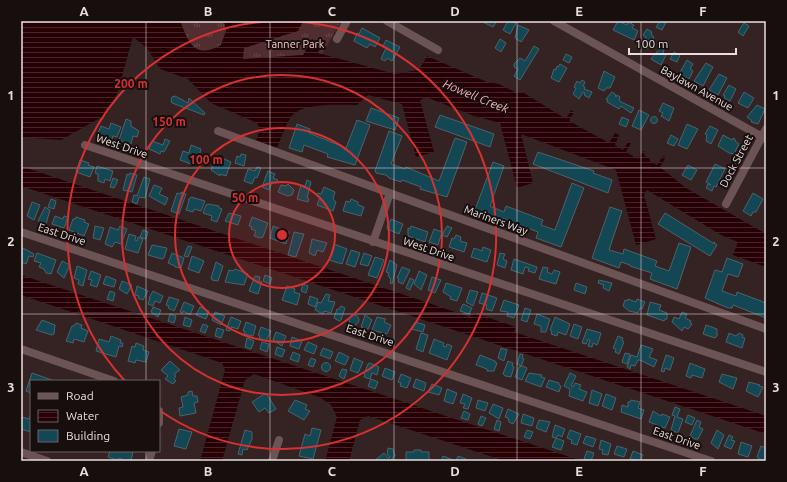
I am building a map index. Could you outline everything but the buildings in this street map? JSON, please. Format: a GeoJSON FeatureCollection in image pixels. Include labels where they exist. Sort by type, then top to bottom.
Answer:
{"type":"FeatureCollection","features":[{"type":"Feature","properties":{"kind":"street"},"geometry":{"type":"LineString","coordinates":[[337,39],[347,21]]}},
{"type":"Feature","properties":{"kind":"street"},"geometry":{"type":"LineString","coordinates":[[387,21],[438,50]]}},
{"type":"Feature","properties":{"kind":"street","name":"Baylawn Avenue"},"geometry":{"type":"LineString","coordinates":[[554,21],[765,135]]}},
{"type":"Feature","properties":{"kind":"street","name":"Mariners Way"},"geometry":{"type":"LineString","coordinates":[[218,131],[766,329]]}},
{"type":"Feature","properties":{"kind":"street","name":"Dock Street"},"geometry":{"type":"LineString","coordinates":[[726,204],[765,135]]}},
{"type":"Feature","properties":{"kind":"street","name":"West Drive"},"geometry":{"type":"LineString","coordinates":[[85,145],[766,372]]}},
{"type":"Feature","properties":{"kind":"street"},"geometry":{"type":"LineString","coordinates":[[374,242],[390,193]]}},
{"type":"Feature","properties":{"kind":"street","name":"East Drive"},"geometry":{"type":"LineString","coordinates":[[21,232],[711,461]]}},
{"type":"Feature","properties":{"kind":"street"},"geometry":{"type":"LineString","coordinates":[[21,349],[111,380]]}},
{"type":"Feature","properties":{"kind":"street"},"geometry":{"type":"LineString","coordinates":[[272,461],[279,440]]}},
{"type":"Feature","properties":{"kind":"street"},"geometry":{"type":"LineString","coordinates":[[21,452],[47,461]]}},
{"type":"Feature","properties":{"kind":"green space"},"geometry":{"type":"Polygon","coordinates":[[[180,21],[224,21],[226,31],[221,45],[204,51],[199,50],[194,47],[186,36],[180,21]]]}},
{"type":"Feature","properties":{"kind":"green space","name":"Tanner Park"},"geometry":{"type":"Polygon","coordinates":[[[303,21],[341,21],[322,54],[242,59],[243,48],[298,31],[303,21]]]}},
{"type":"Feature","properties":{"kind":"water","name":"Howell Creek"},"geometry":{"type":"Polygon","coordinates":[[[21,21],[180,21],[186,36],[194,47],[204,51],[221,45],[226,31],[224,21],[303,21],[298,31],[244,48],[243,59],[303,55],[312,39],[322,45],[318,53],[395,74],[419,70],[427,56],[487,82],[499,84],[515,92],[524,93],[566,119],[571,110],[574,112],[569,121],[609,143],[615,133],[619,135],[615,145],[623,150],[628,142],[631,143],[626,152],[638,159],[643,151],[645,152],[644,155],[650,159],[650,161],[657,165],[663,156],[666,157],[660,167],[686,188],[766,234],[766,267],[733,255],[738,242],[721,235],[647,190],[644,195],[656,239],[636,245],[616,170],[521,134],[533,183],[517,188],[500,123],[471,115],[426,97],[420,100],[434,152],[416,157],[402,104],[368,95],[357,105],[321,105],[296,112],[287,124],[277,148],[256,140],[260,130],[257,123],[211,103],[188,79],[160,69],[147,48],[133,37],[117,94],[107,114],[61,140],[21,137],[21,21]]]}},
{"type":"Feature","properties":{"kind":"water"},"geometry":{"type":"Polygon","coordinates":[[[21,166],[470,317],[472,312],[516,327],[514,332],[766,416],[766,434],[21,186],[21,166]]]}},
{"type":"Feature","properties":{"kind":"water"},"geometry":{"type":"Polygon","coordinates":[[[21,275],[582,461],[505,461],[368,416],[360,420],[349,461],[325,461],[337,417],[331,405],[319,397],[254,374],[245,380],[222,461],[200,461],[225,370],[222,363],[21,295],[21,275]]]}}]}
